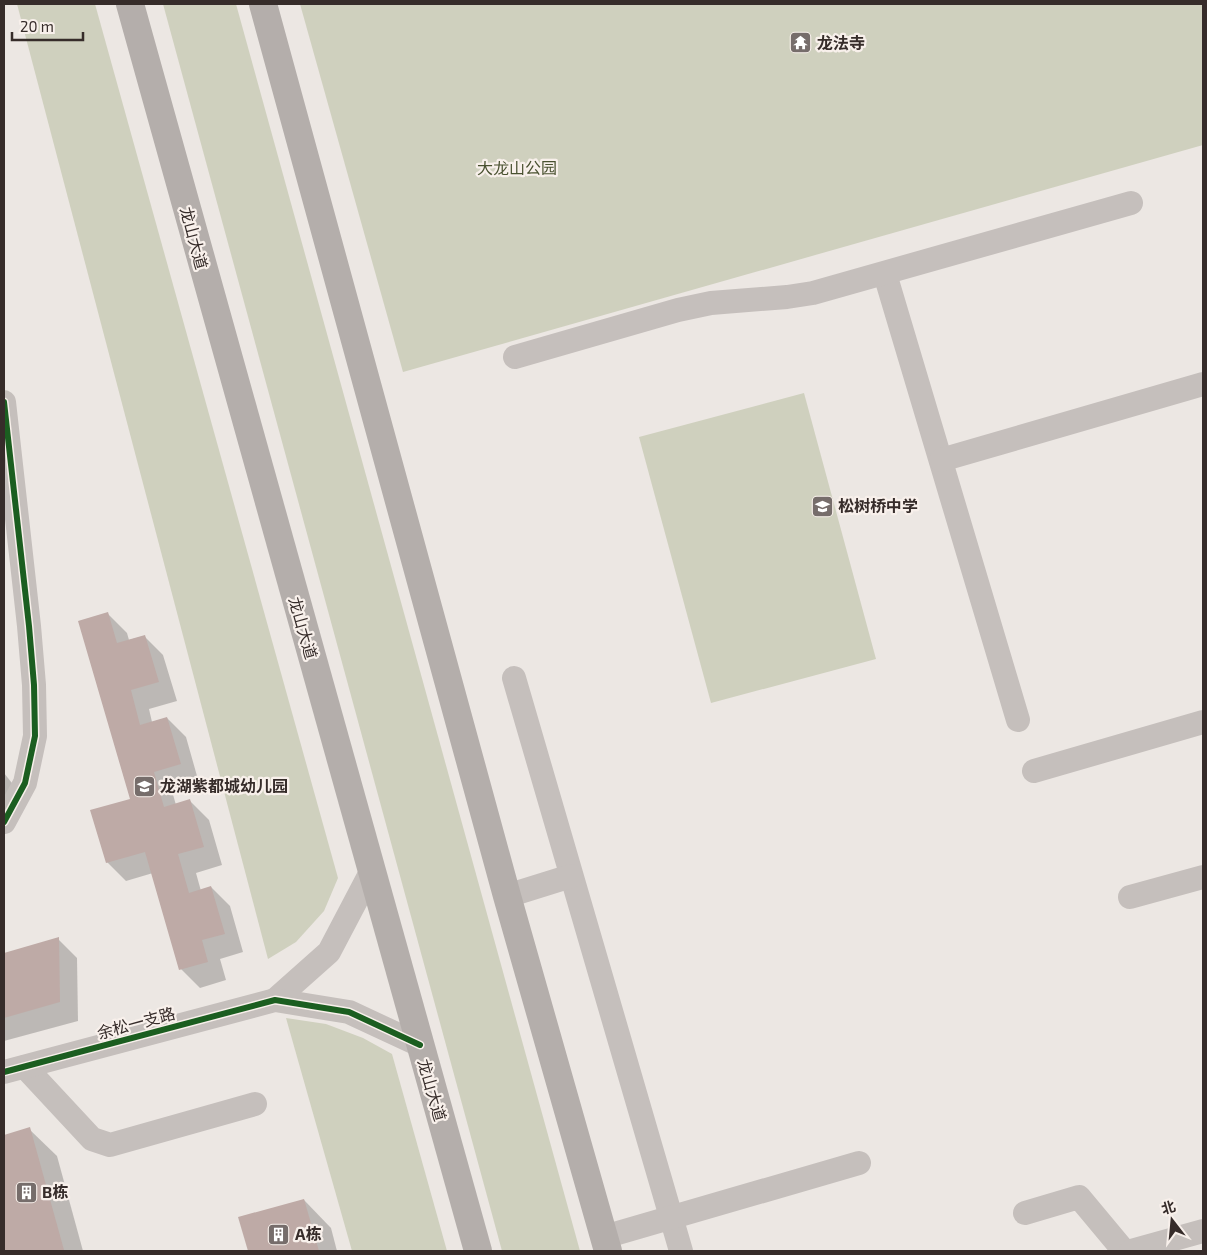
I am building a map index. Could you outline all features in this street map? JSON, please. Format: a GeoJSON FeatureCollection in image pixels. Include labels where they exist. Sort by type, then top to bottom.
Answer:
{"type":"FeatureCollection","features":[{"type":"Feature","properties":{"kind":"main road","name":"龙山大道"},"geometry":{"type":"LineString","coordinates":[[130,4],[478,1251]]}},
{"type":"Feature","properties":{"kind":"main road"},"geometry":{"type":"LineString","coordinates":[[264,4],[507,896],[606,1244]]}},
{"type":"Feature","properties":{"kind":"street"},"geometry":{"type":"LineString","coordinates":[[515,357],[711,302],[787,297],[814,293],[1131,203]]}},
{"type":"Feature","properties":{"kind":"street"},"geometry":{"type":"LineString","coordinates":[[885,274],[1018,720]]}},
{"type":"Feature","properties":{"kind":"street"},"geometry":{"type":"LineString","coordinates":[[941,460],[1203,384]]}},
{"type":"Feature","properties":{"kind":"street"},"geometry":{"type":"LineString","coordinates":[[4,402],[29,626],[34,685],[35,736],[25,783],[4,822]]}},
{"type":"Feature","properties":{"kind":"street"},"geometry":{"type":"LineString","coordinates":[[514,678],[681,1251]]}},
{"type":"Feature","properties":{"kind":"street"},"geometry":{"type":"LineString","coordinates":[[1034,771],[1203,722]]}},
{"type":"Feature","properties":{"kind":"street"},"geometry":{"type":"LineString","coordinates":[[275,1000],[329,952],[371,872]]}},
{"type":"Feature","properties":{"kind":"street"},"geometry":{"type":"LineString","coordinates":[[507,896],[571,876]]}},
{"type":"Feature","properties":{"kind":"street"},"geometry":{"type":"LineString","coordinates":[[1130,897],[1203,877]]}},
{"type":"Feature","properties":{"kind":"street"},"geometry":{"type":"LineString","coordinates":[[275,1000],[349,1012],[420,1045]]}},
{"type":"Feature","properties":{"kind":"street","name":"余松一支路"},"geometry":{"type":"LineString","coordinates":[[14,1069],[275,1000]]}},
{"type":"Feature","properties":{"kind":"street"},"geometry":{"type":"LineString","coordinates":[[14,1069],[92,1139],[110,1145],[256,1104]]}},
{"type":"Feature","properties":{"kind":"street"},"geometry":{"type":"LineString","coordinates":[[606,1244],[671,1217],[859,1163]]}},
{"type":"Feature","properties":{"kind":"street"},"geometry":{"type":"LineString","coordinates":[[1025,1213],[1079,1198],[1124,1251]]}},
{"type":"Feature","properties":{"kind":"street"},"geometry":{"type":"LineString","coordinates":[[1131,1251],[1203,1230]]}},
{"type":"Feature","properties":{"kind":"green space"},"geometry":{"type":"Polygon","coordinates":[[[17,4],[95,4],[338,878],[324,911],[296,942],[268,959],[17,4]]]}},
{"type":"Feature","properties":{"kind":"green space"},"geometry":{"type":"Polygon","coordinates":[[[163,4],[236,4],[580,1251],[502,1251],[163,4]]]}},
{"type":"Feature","properties":{"kind":"green space","name":"大龙山公园"},"geometry":{"type":"Polygon","coordinates":[[[300,4],[1203,4],[1203,145],[403,372],[300,4]]]}},
{"type":"Feature","properties":{"kind":"green space"},"geometry":{"type":"Polygon","coordinates":[[[804,393],[876,659],[711,703],[639,437],[804,393]]]}},
{"type":"Feature","properties":{"kind":"green space"},"geometry":{"type":"Polygon","coordinates":[[[286,1018],[326,1024],[363,1038],[392,1054],[447,1251],[352,1251],[286,1018]]]}},
{"type":"Feature","properties":{"kind":"building"},"geometry":{"type":"Polygon","coordinates":[[[108,612],[117,643],[145,635],[159,682],[131,690],[140,725],[167,717],[181,764],[154,772],[164,807],[190,799],[204,847],[178,854],[189,893],[211,886],[225,934],[202,940],[208,962],[179,970],[145,852],[106,863],[90,810],[130,799],[78,621],[108,612]]]}},
{"type":"Feature","properties":{"kind":"building"},"geometry":{"type":"Polygon","coordinates":[[[59,937],[60,1002],[4,1018],[4,953],[59,937]]]}},
{"type":"Feature","properties":{"kind":"building","name":"B栋"},"geometry":{"type":"Polygon","coordinates":[[[30,1127],[64,1250],[61,1251],[4,1251],[4,1135],[30,1127]]]}},
{"type":"Feature","properties":{"kind":"building","name":"A栋"},"geometry":{"type":"Polygon","coordinates":[[[304,1199],[319,1251],[248,1251],[238,1217],[304,1199]]]}},
{"type":"Feature","properties":{"kind":"cycle path"},"geometry":{"type":"LineString","coordinates":[[4,402],[29,626],[34,685],[35,736],[25,783],[4,822]]}},
{"type":"Feature","properties":{"kind":"cycle path"},"geometry":{"type":"LineString","coordinates":[[4,1072],[275,1000],[349,1012],[420,1045]]}},
{"type":"Feature","properties":{"kind":"place","name":"龙法寺"},"geometry":{"type":"Point","coordinates":[801,43]}},
{"type":"Feature","properties":{"kind":"place","name":"松树桥中学"},"geometry":{"type":"Point","coordinates":[822,506]}},
{"type":"Feature","properties":{"kind":"place","name":"龙湖紫都城幼儿园"},"geometry":{"type":"Point","coordinates":[144,786]}},
{"type":"Feature","properties":{"kind":"place","name":"B栋"},"geometry":{"type":"Point","coordinates":[26,1192]}},
{"type":"Feature","properties":{"kind":"place","name":"A栋"},"geometry":{"type":"Point","coordinates":[279,1234]}}]}
